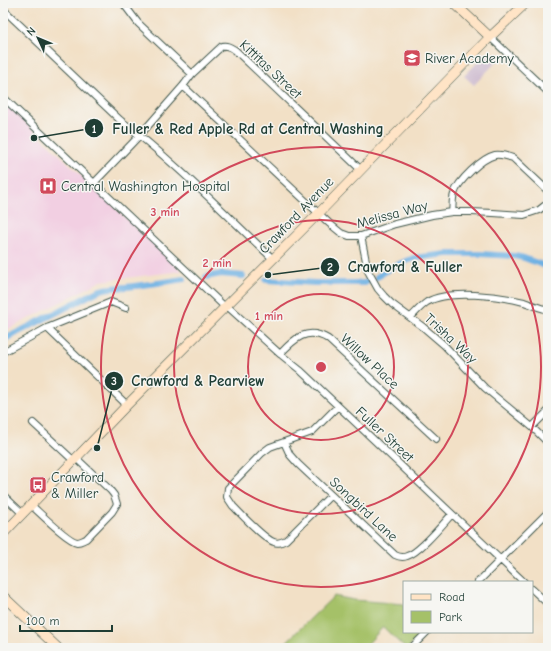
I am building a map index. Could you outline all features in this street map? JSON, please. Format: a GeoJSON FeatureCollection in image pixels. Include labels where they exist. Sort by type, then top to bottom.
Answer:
{"type":"FeatureCollection","features":[{"type":"Feature","properties":{"kind":"street"},"geometry":{"type":"LineString","coordinates":[[94,183],[140,135],[192,74],[138,23],[123,3]]}},
{"type":"Feature","properties":{"kind":"street"},"geometry":{"type":"LineString","coordinates":[[454,3],[548,92]]}},
{"type":"Feature","properties":{"kind":"street","name":"Crawford Avenue"},"geometry":{"type":"LineString","coordinates":[[3,534],[127,405],[273,259],[490,37],[526,3]]}},
{"type":"Feature","properties":{"kind":"street"},"geometry":{"type":"LineString","coordinates":[[3,9],[120,120],[140,135],[273,259]]}},
{"type":"Feature","properties":{"kind":"street","name":"Kittitas Street"},"geometry":{"type":"LineString","coordinates":[[192,74],[222,46],[225,45],[234,50],[360,169]]}},
{"type":"Feature","properties":{"kind":"street","name":"Melissa Way"},"geometry":{"type":"LineString","coordinates":[[183,86],[318,213],[342,233],[349,236],[361,236],[410,219],[452,212],[493,212],[524,215],[539,210],[548,203]]}},
{"type":"Feature","properties":{"kind":"street","name":"Fuller Street"},"geometry":{"type":"LineString","coordinates":[[3,97],[226,306],[300,370],[523,581]]}},
{"type":"Feature","properties":{"kind":"street"},"geometry":{"type":"LineString","coordinates":[[452,212],[454,193],[462,181],[480,163],[494,155],[513,158],[548,191]]}},
{"type":"Feature","properties":{"kind":"street","name":"Trisha Way"},"geometry":{"type":"LineString","coordinates":[[361,236],[368,271],[378,289],[392,304],[411,317],[458,359],[485,388],[532,427],[548,443]]}},
{"type":"Feature","properties":{"kind":"street"},"geometry":{"type":"LineString","coordinates":[[411,317],[431,300],[445,296],[465,294],[512,300],[548,310]]}},
{"type":"Feature","properties":{"kind":"street"},"geometry":{"type":"LineString","coordinates":[[3,352],[47,328],[112,302],[126,308]]}},
{"type":"Feature","properties":{"kind":"street"},"geometry":{"type":"LineString","coordinates":[[47,328],[127,405]]}},
{"type":"Feature","properties":{"kind":"street","name":"Willow Place"},"geometry":{"type":"LineString","coordinates":[[280,354],[300,337],[316,333],[328,338],[436,439]]}},
{"type":"Feature","properties":{"kind":"street"},"geometry":{"type":"LineString","coordinates":[[331,495],[286,540],[278,543],[275,543],[268,538],[233,506],[227,497],[228,488],[266,449],[312,432],[338,406]]}},
{"type":"Feature","properties":{"kind":"street"},"geometry":{"type":"LineString","coordinates":[[532,427],[548,411]]}},
{"type":"Feature","properties":{"kind":"street"},"geometry":{"type":"LineString","coordinates":[[31,505],[66,536],[77,542],[86,538],[112,512],[117,504],[114,495],[33,423]]}},
{"type":"Feature","properties":{"kind":"street","name":"Songbird Lane"},"geometry":{"type":"LineString","coordinates":[[284,442],[293,459],[399,557],[406,557],[415,552],[452,514]]}},
{"type":"Feature","properties":{"kind":"street"},"geometry":{"type":"LineString","coordinates":[[3,495],[23,514]]}},
{"type":"Feature","properties":{"kind":"street"},"geometry":{"type":"LineString","coordinates":[[479,581],[548,512]]}},
{"type":"Feature","properties":{"kind":"street"},"geometry":{"type":"LineString","coordinates":[[533,590],[548,604]]}},
{"type":"Feature","properties":{"kind":"street"},"geometry":{"type":"LineString","coordinates":[[3,596],[58,648]]}},
{"type":"Feature","properties":{"kind":"street"},"geometry":{"type":"LineString","coordinates":[[411,648],[426,633]]}},
{"type":"Feature","properties":{"kind":"shaded area"},"geometry":{"type":"Polygon","coordinates":[[[486,54],[494,55],[500,58],[474,85],[464,76],[486,54]]]}},
{"type":"Feature","properties":{"kind":"shaded area","name":"Central Washington Hospital"},"geometry":{"type":"Polygon","coordinates":[[[3,101],[182,271],[101,281],[3,332],[3,101]]]}},
{"type":"Feature","properties":{"kind":"green space"},"geometry":{"type":"Polygon","coordinates":[[[334,596],[354,600],[403,604],[403,633],[422,633],[408,648],[405,648],[383,627],[364,648],[280,648],[334,596]]]}},
{"type":"Feature","properties":{"kind":"waterway"},"geometry":{"type":"LineString","coordinates":[[377,277],[394,266],[414,258],[447,254],[515,256],[548,267]]}},
{"type":"Feature","properties":{"kind":"waterway"},"geometry":{"type":"LineString","coordinates":[[206,277],[221,274],[243,276]]}},
{"type":"Feature","properties":{"kind":"waterway"},"geometry":{"type":"LineString","coordinates":[[3,340],[100,290],[184,279]]}},
{"type":"Feature","properties":{"kind":"waterway"},"geometry":{"type":"LineString","coordinates":[[266,280],[315,283],[365,283],[368,281]]}},
{"type":"Feature","properties":{"kind":"place","name":"River Academy"},"geometry":{"type":"Point","coordinates":[412,58]}},
{"type":"Feature","properties":{"kind":"place","name":"Fuller & Red Apple Rd at Central Washing"},"geometry":{"type":"Point","coordinates":[34,138]}},
{"type":"Feature","properties":{"kind":"place","name":"Central Washington Hospital"},"geometry":{"type":"Point","coordinates":[48,186]}},
{"type":"Feature","properties":{"kind":"place","name":"Crawford & Fuller"},"geometry":{"type":"Point","coordinates":[268,275]}},
{"type":"Feature","properties":{"kind":"place","name":"Crawford & Pearview"},"geometry":{"type":"Point","coordinates":[97,448]}},
{"type":"Feature","properties":{"kind":"place","name":"Crawford & Miller"},"geometry":{"type":"Point","coordinates":[38,485]}}]}
